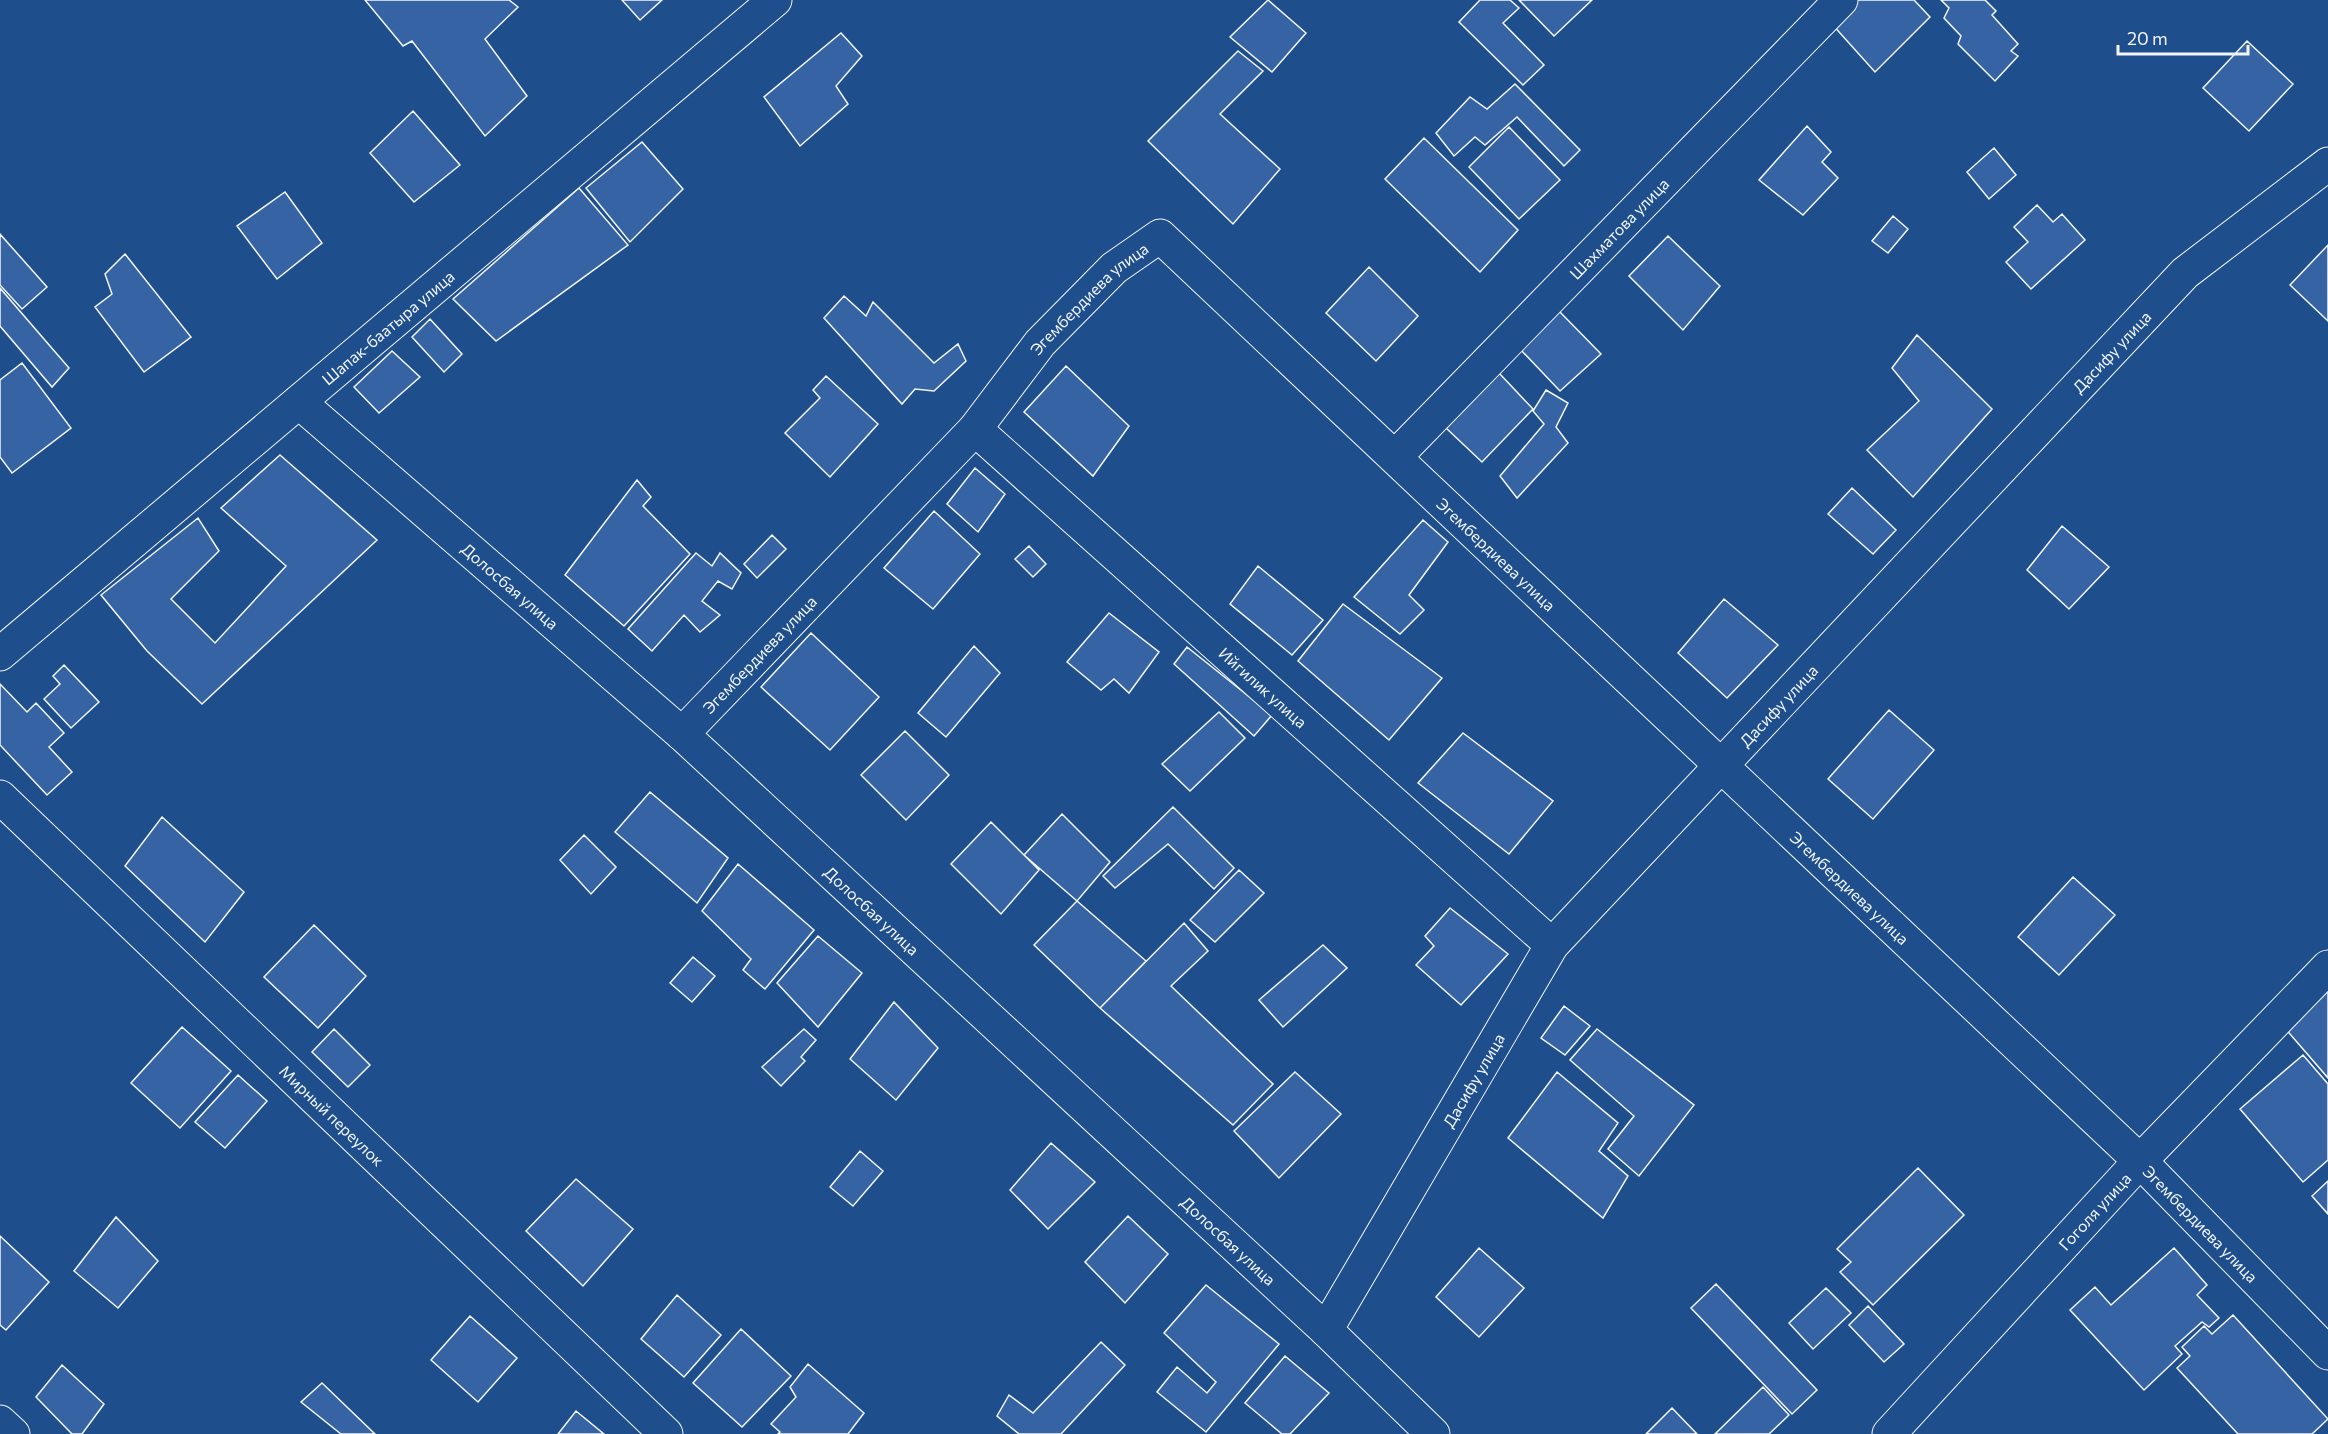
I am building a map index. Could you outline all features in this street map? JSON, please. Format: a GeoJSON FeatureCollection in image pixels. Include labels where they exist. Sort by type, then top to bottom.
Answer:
{"type":"FeatureCollection","features":[{"type":"Feature","properties":{"kind":"street","name":"Шапак-баатыра улица"},"geometry":{"type":"LineString","coordinates":[[0,654],[776,0]]}},
{"type":"Feature","properties":{"kind":"street","name":"Шахматова улица"},"geometry":{"type":"LineString","coordinates":[[1395,457],[1842,0]]}},
{"type":"Feature","properties":{"kind":"street","name":"Дасифу улица"},"geometry":{"type":"LineString","coordinates":[[1326,1330],[1552,945],[1723,767],[1967,502],[2185,273],[2328,164]]}},
{"type":"Feature","properties":{"kind":"street","name":"Эгембердиева улица"},"geometry":{"type":"LineString","coordinates":[[682,734],[975,429],[1040,343],[1114,268],[1160,236],[2140,1161],[2328,1353]]}},
{"type":"Feature","properties":{"kind":"street","name":"Долосбая улица"},"geometry":{"type":"LineString","coordinates":[[299,402],[682,734],[1326,1330],[1433,1434]]}},
{"type":"Feature","properties":{"kind":"street","name":"Ийгилик улица"},"geometry":{"type":"LineString","coordinates":[[975,429],[1552,945]]}},
{"type":"Feature","properties":{"kind":"street","name":"Мирный переулок"},"geometry":{"type":"LineString","coordinates":[[0,797],[666,1434]]}},
{"type":"Feature","properties":{"kind":"street","name":"Гоголя улица"},"geometry":{"type":"LineString","coordinates":[[1889,1434],[2140,1161],[2328,967]]}},
{"type":"Feature","properties":{"kind":"street"},"geometry":{"type":"LineString","coordinates":[[0,1422],[13,1434]]}},
{"type":"Feature","properties":{"kind":"building"},"geometry":{"type":"Polygon","coordinates":[[[365,0],[509,0],[518,7],[485,39],[527,96],[485,136],[412,41],[403,46],[365,0]]]}},
{"type":"Feature","properties":{"kind":"building"},"geometry":{"type":"Polygon","coordinates":[[[622,0],[662,0],[640,20],[622,0]]]}},
{"type":"Feature","properties":{"kind":"building"},"geometry":{"type":"Polygon","coordinates":[[[1268,0],[1306,33],[1272,72],[1230,37],[1268,0]]]}},
{"type":"Feature","properties":{"kind":"building"},"geometry":{"type":"Polygon","coordinates":[[[1480,0],[1510,0],[1519,8],[1503,23],[1544,65],[1523,85],[1459,22],[1480,0]]]}},
{"type":"Feature","properties":{"kind":"building"},"geometry":{"type":"Polygon","coordinates":[[[1519,0],[1592,0],[1554,36],[1519,0]]]}},
{"type":"Feature","properties":{"kind":"building"},"geometry":{"type":"Polygon","coordinates":[[[1856,0],[1914,0],[1930,17],[1875,72],[1831,23],[1856,0]]]}},
{"type":"Feature","properties":{"kind":"building"},"geometry":{"type":"Polygon","coordinates":[[[1941,0],[1985,0],[1996,11],[1992,15],[2018,44],[2011,51],[2018,56],[1995,81],[1958,44],[1961,36],[1944,18],[1949,8],[1941,0]]]}},
{"type":"Feature","properties":{"kind":"building"},"geometry":{"type":"Polygon","coordinates":[[[841,33],[862,56],[836,86],[848,104],[800,146],[764,97],[841,33]]]}},
{"type":"Feature","properties":{"kind":"building"},"geometry":{"type":"Polygon","coordinates":[[[2247,41],[2293,84],[2249,131],[2203,88],[2247,41]]]}},
{"type":"Feature","properties":{"kind":"building"},"geometry":{"type":"Polygon","coordinates":[[[1238,51],[1263,71],[1220,114],[1280,169],[1233,224],[1148,141],[1238,51]]]}},
{"type":"Feature","properties":{"kind":"building"},"geometry":{"type":"Polygon","coordinates":[[[1515,84],[1580,150],[1564,166],[1517,117],[1485,145],[1475,137],[1454,156],[1436,133],[1470,97],[1487,109],[1515,84]]]}},
{"type":"Feature","properties":{"kind":"building"},"geometry":{"type":"Polygon","coordinates":[[[413,111],[460,165],[414,202],[370,153],[413,111]]]}},
{"type":"Feature","properties":{"kind":"building"},"geometry":{"type":"Polygon","coordinates":[[[1807,126],[1831,152],[1822,162],[1838,178],[1803,215],[1759,180],[1807,126]]]}},
{"type":"Feature","properties":{"kind":"building"},"geometry":{"type":"Polygon","coordinates":[[[1509,127],[1560,180],[1519,219],[1469,167],[1509,127]]]}},
{"type":"Feature","properties":{"kind":"building"},"geometry":{"type":"Polygon","coordinates":[[[1424,138],[1518,230],[1480,272],[1385,179],[1424,138]]]}},
{"type":"Feature","properties":{"kind":"building"},"geometry":{"type":"Polygon","coordinates":[[[642,142],[683,189],[630,242],[586,188],[642,142]]]}},
{"type":"Feature","properties":{"kind":"building"},"geometry":{"type":"Polygon","coordinates":[[[1994,148],[2016,175],[1989,199],[1967,172],[1994,148]]]}},
{"type":"Feature","properties":{"kind":"building"},"geometry":{"type":"Polygon","coordinates":[[[579,188],[628,245],[496,341],[453,299],[579,188]]]}},
{"type":"Feature","properties":{"kind":"building"},"geometry":{"type":"Polygon","coordinates":[[[285,192],[322,243],[277,279],[237,226],[285,192]]]}},
{"type":"Feature","properties":{"kind":"building"},"geometry":{"type":"Polygon","coordinates":[[[2037,205],[2053,222],[2062,214],[2085,240],[2031,289],[2006,262],[2028,242],[2014,227],[2037,205]]]}},
{"type":"Feature","properties":{"kind":"building"},"geometry":{"type":"Polygon","coordinates":[[[1893,216],[1908,229],[1888,253],[1872,241],[1893,216]]]}},
{"type":"Feature","properties":{"kind":"building"},"geometry":{"type":"Polygon","coordinates":[[[0,234],[47,287],[22,309],[0,285],[0,234]]]}},
{"type":"Feature","properties":{"kind":"building"},"geometry":{"type":"Polygon","coordinates":[[[1668,236],[1720,286],[1683,330],[1629,276],[1668,236]]]}},
{"type":"Feature","properties":{"kind":"building"},"geometry":{"type":"Polygon","coordinates":[[[2328,245],[2328,321],[2290,285],[2328,245]]]}},
{"type":"Feature","properties":{"kind":"building"},"geometry":{"type":"Polygon","coordinates":[[[125,254],[191,337],[144,372],[95,307],[112,294],[105,274],[125,254]]]}},
{"type":"Feature","properties":{"kind":"building"},"geometry":{"type":"Polygon","coordinates":[[[1369,267],[1418,316],[1376,361],[1326,313],[1369,267]]]}},
{"type":"Feature","properties":{"kind":"building"},"geometry":{"type":"Polygon","coordinates":[[[0,288],[69,368],[52,387],[0,326],[0,288]]]}},
{"type":"Feature","properties":{"kind":"building"},"geometry":{"type":"Polygon","coordinates":[[[844,296],[866,316],[873,302],[934,363],[958,344],[966,361],[934,391],[915,389],[902,404],[824,318],[844,296]]]}},
{"type":"Feature","properties":{"kind":"building"},"geometry":{"type":"Polygon","coordinates":[[[1558,310],[1601,354],[1560,391],[1520,349],[1558,310]]]}},
{"type":"Feature","properties":{"kind":"building"},"geometry":{"type":"Polygon","coordinates":[[[430,319],[462,354],[444,372],[412,337],[430,319]]]}},
{"type":"Feature","properties":{"kind":"building"},"geometry":{"type":"Polygon","coordinates":[[[1917,335],[1992,409],[1913,497],[1867,450],[1919,401],[1892,368],[1917,335]]]}},
{"type":"Feature","properties":{"kind":"building"},"geometry":{"type":"Polygon","coordinates":[[[392,351],[420,377],[379,413],[354,387],[392,351]]]}},
{"type":"Feature","properties":{"kind":"building"},"geometry":{"type":"Polygon","coordinates":[[[22,363],[71,428],[12,473],[0,457],[0,380],[22,363]]]}},
{"type":"Feature","properties":{"kind":"building"},"geometry":{"type":"Polygon","coordinates":[[[1066,366],[1129,426],[1093,476],[1024,412],[1066,366]]]}},
{"type":"Feature","properties":{"kind":"building"},"geometry":{"type":"Polygon","coordinates":[[[1499,373],[1533,409],[1482,462],[1446,428],[1499,373]]]}},
{"type":"Feature","properties":{"kind":"building"},"geometry":{"type":"Polygon","coordinates":[[[826,376],[878,424],[830,477],[785,433],[820,398],[813,390],[826,376]]]}},
{"type":"Feature","properties":{"kind":"building"},"geometry":{"type":"Polygon","coordinates":[[[1546,390],[1568,403],[1556,427],[1568,443],[1517,498],[1500,476],[1544,424],[1533,411],[1546,390]]]}},
{"type":"Feature","properties":{"kind":"building"},"geometry":{"type":"Polygon","coordinates":[[[280,455],[377,540],[202,704],[147,651],[101,595],[198,518],[219,551],[171,599],[215,643],[286,566],[221,508],[280,455]]]}},
{"type":"Feature","properties":{"kind":"building"},"geometry":{"type":"Polygon","coordinates":[[[975,468],[1005,494],[978,532],[947,504],[975,468]]]}},
{"type":"Feature","properties":{"kind":"building"},"geometry":{"type":"Polygon","coordinates":[[[637,480],[651,497],[643,506],[690,554],[624,626],[565,575],[637,480]]]}},
{"type":"Feature","properties":{"kind":"building"},"geometry":{"type":"Polygon","coordinates":[[[1852,488],[1896,530],[1873,554],[1828,514],[1852,488]]]}},
{"type":"Feature","properties":{"kind":"building"},"geometry":{"type":"Polygon","coordinates":[[[934,511],[980,554],[933,609],[884,568],[934,511]]]}},
{"type":"Feature","properties":{"kind":"building"},"geometry":{"type":"Polygon","coordinates":[[[1423,520],[1448,542],[1409,595],[1424,610],[1400,634],[1354,597],[1423,520]]]}},
{"type":"Feature","properties":{"kind":"building"},"geometry":{"type":"Polygon","coordinates":[[[2062,526],[2109,567],[2069,609],[2027,570],[2062,526]]]}},
{"type":"Feature","properties":{"kind":"building"},"geometry":{"type":"Polygon","coordinates":[[[772,535],[786,549],[757,578],[744,564],[772,535]]]}},
{"type":"Feature","properties":{"kind":"building"},"geometry":{"type":"Polygon","coordinates":[[[1029,546],[1046,564],[1033,577],[1015,559],[1029,546]]]}},
{"type":"Feature","properties":{"kind":"building"},"geometry":{"type":"Polygon","coordinates":[[[696,553],[712,566],[720,553],[741,573],[732,589],[718,581],[702,601],[720,615],[700,632],[684,615],[652,651],[628,629],[696,553]]]}},
{"type":"Feature","properties":{"kind":"building"},"geometry":{"type":"Polygon","coordinates":[[[1258,566],[1323,620],[1292,655],[1230,604],[1258,566]]]}},
{"type":"Feature","properties":{"kind":"building"},"geometry":{"type":"Polygon","coordinates":[[[1724,599],[1778,645],[1727,698],[1678,653],[1724,599]]]}},
{"type":"Feature","properties":{"kind":"building"},"geometry":{"type":"Polygon","coordinates":[[[1343,604],[1442,678],[1389,740],[1298,661],[1343,604]]]}},
{"type":"Feature","properties":{"kind":"building"},"geometry":{"type":"Polygon","coordinates":[[[1109,613],[1159,652],[1129,693],[1114,679],[1101,690],[1067,662],[1109,613]]]}},
{"type":"Feature","properties":{"kind":"building"},"geometry":{"type":"Polygon","coordinates":[[[811,633],[879,697],[830,750],[761,687],[811,633]]]}},
{"type":"Feature","properties":{"kind":"building"},"geometry":{"type":"Polygon","coordinates":[[[974,646],[1000,673],[946,737],[918,713],[974,646]]]}},
{"type":"Feature","properties":{"kind":"building"},"geometry":{"type":"Polygon","coordinates":[[[1187,647],[1272,715],[1254,736],[1174,664],[1187,647]]]}},
{"type":"Feature","properties":{"kind":"building"},"geometry":{"type":"Polygon","coordinates":[[[64,665],[99,702],[71,728],[44,699],[60,684],[53,676],[64,665]]]}},
{"type":"Feature","properties":{"kind":"building"},"geometry":{"type":"Polygon","coordinates":[[[0,684],[27,712],[36,703],[64,733],[49,747],[72,772],[47,795],[0,745],[0,684]]]}},
{"type":"Feature","properties":{"kind":"building"},"geometry":{"type":"Polygon","coordinates":[[[1889,710],[1934,750],[1873,819],[1828,779],[1889,710]]]}},
{"type":"Feature","properties":{"kind":"building"},"geometry":{"type":"Polygon","coordinates":[[[1219,712],[1245,738],[1190,791],[1162,764],[1219,712]]]}},
{"type":"Feature","properties":{"kind":"building"},"geometry":{"type":"Polygon","coordinates":[[[905,731],[949,775],[906,820],[861,775],[905,731]]]}},
{"type":"Feature","properties":{"kind":"building"},"geometry":{"type":"Polygon","coordinates":[[[1463,733],[1553,801],[1509,854],[1418,783],[1463,733]]]}},
{"type":"Feature","properties":{"kind":"building"},"geometry":{"type":"Polygon","coordinates":[[[650,792],[728,858],[697,903],[615,832],[650,792]]]}},
{"type":"Feature","properties":{"kind":"building"},"geometry":{"type":"Polygon","coordinates":[[[1173,807],[1234,868],[1214,889],[1168,844],[1115,888],[1103,876],[1173,807]]]}},
{"type":"Feature","properties":{"kind":"building"},"geometry":{"type":"Polygon","coordinates":[[[1062,814],[1110,862],[1077,901],[1024,855],[1062,814]]]}},
{"type":"Feature","properties":{"kind":"building"},"geometry":{"type":"Polygon","coordinates":[[[162,817],[244,892],[205,942],[125,866],[162,817]]]}},
{"type":"Feature","properties":{"kind":"building"},"geometry":{"type":"Polygon","coordinates":[[[991,822],[1039,870],[1001,914],[951,864],[991,822]]]}},
{"type":"Feature","properties":{"kind":"building"},"geometry":{"type":"Polygon","coordinates":[[[584,835],[616,867],[591,894],[560,860],[584,835]]]}},
{"type":"Feature","properties":{"kind":"building"},"geometry":{"type":"Polygon","coordinates":[[[738,864],[814,930],[765,989],[743,970],[751,959],[702,911],[738,864]]]}},
{"type":"Feature","properties":{"kind":"building"},"geometry":{"type":"Polygon","coordinates":[[[1239,870],[1264,893],[1215,942],[1190,920],[1239,870]]]}},
{"type":"Feature","properties":{"kind":"building"},"geometry":{"type":"Polygon","coordinates":[[[2073,877],[2115,915],[2059,975],[2018,937],[2073,877]]]}},
{"type":"Feature","properties":{"kind":"building"},"geometry":{"type":"Polygon","coordinates":[[[1077,901],[1146,961],[1100,1008],[1034,945],[1077,901]]]}},
{"type":"Feature","properties":{"kind":"building"},"geometry":{"type":"Polygon","coordinates":[[[1450,908],[1508,954],[1461,1005],[1416,965],[1434,946],[1425,936],[1450,908]]]}},
{"type":"Feature","properties":{"kind":"building"},"geometry":{"type":"Polygon","coordinates":[[[1184,923],[1208,951],[1171,986],[1273,1084],[1233,1125],[1100,1008],[1184,923]]]}},
{"type":"Feature","properties":{"kind":"building"},"geometry":{"type":"Polygon","coordinates":[[[314,925],[366,976],[318,1028],[264,977],[314,925]]]}},
{"type":"Feature","properties":{"kind":"building"},"geometry":{"type":"Polygon","coordinates":[[[818,936],[862,973],[818,1027],[777,983],[818,936]]]}},
{"type":"Feature","properties":{"kind":"building"},"geometry":{"type":"Polygon","coordinates":[[[1323,945],[1347,968],[1283,1027],[1259,1000],[1323,945]]]}},
{"type":"Feature","properties":{"kind":"building"},"geometry":{"type":"Polygon","coordinates":[[[693,957],[715,976],[692,1002],[670,983],[693,957]]]}},
{"type":"Feature","properties":{"kind":"building"},"geometry":{"type":"Polygon","coordinates":[[[2328,988],[2328,1078],[2283,1026],[2328,988]]]}},
{"type":"Feature","properties":{"kind":"building"},"geometry":{"type":"Polygon","coordinates":[[[894,1002],[938,1048],[896,1100],[850,1059],[894,1002]]]}},
{"type":"Feature","properties":{"kind":"building"},"geometry":{"type":"Polygon","coordinates":[[[1564,1006],[1590,1026],[1565,1055],[1541,1038],[1564,1006]]]}},
{"type":"Feature","properties":{"kind":"building"},"geometry":{"type":"Polygon","coordinates":[[[182,1027],[231,1071],[180,1128],[131,1083],[182,1027]]]}},
{"type":"Feature","properties":{"kind":"building"},"geometry":{"type":"Polygon","coordinates":[[[334,1029],[370,1065],[348,1087],[312,1052],[334,1029]]]}},
{"type":"Feature","properties":{"kind":"building"},"geometry":{"type":"Polygon","coordinates":[[[804,1029],[816,1040],[801,1057],[805,1061],[781,1086],[762,1067],[804,1029]]]}},
{"type":"Feature","properties":{"kind":"building"},"geometry":{"type":"Polygon","coordinates":[[[1597,1029],[1694,1105],[1639,1176],[1608,1149],[1634,1116],[1570,1060],[1597,1029]]]}},
{"type":"Feature","properties":{"kind":"building"},"geometry":{"type":"Polygon","coordinates":[[[2303,1055],[2328,1084],[2328,1160],[2303,1182],[2240,1109],[2303,1055]]]}},
{"type":"Feature","properties":{"kind":"building"},"geometry":{"type":"Polygon","coordinates":[[[1295,1072],[1341,1114],[1279,1178],[1234,1131],[1295,1072]]]}},
{"type":"Feature","properties":{"kind":"building"},"geometry":{"type":"Polygon","coordinates":[[[1557,1072],[1618,1123],[1599,1151],[1628,1176],[1603,1218],[1508,1138],[1557,1072]]]}},
{"type":"Feature","properties":{"kind":"building"},"geometry":{"type":"Polygon","coordinates":[[[238,1075],[267,1101],[225,1148],[195,1122],[238,1075]]]}},
{"type":"Feature","properties":{"kind":"building"},"geometry":{"type":"Polygon","coordinates":[[[1051,1143],[1095,1182],[1048,1229],[1010,1190],[1051,1143]]]}},
{"type":"Feature","properties":{"kind":"building"},"geometry":{"type":"Polygon","coordinates":[[[860,1151],[883,1171],[853,1206],[830,1187],[860,1151]]]}},
{"type":"Feature","properties":{"kind":"building"},"geometry":{"type":"Polygon","coordinates":[[[1918,1168],[1964,1215],[1873,1305],[1840,1272],[1851,1262],[1837,1249],[1918,1168]]]}},
{"type":"Feature","properties":{"kind":"building"},"geometry":{"type":"Polygon","coordinates":[[[576,1179],[633,1229],[583,1286],[526,1231],[576,1179]]]}},
{"type":"Feature","properties":{"kind":"building"},"geometry":{"type":"Polygon","coordinates":[[[2328,1181],[2328,1214],[2312,1196],[2328,1181]]]}},
{"type":"Feature","properties":{"kind":"building"},"geometry":{"type":"Polygon","coordinates":[[[1128,1216],[1168,1254],[1125,1303],[1085,1262],[1128,1216]]]}},
{"type":"Feature","properties":{"kind":"building"},"geometry":{"type":"Polygon","coordinates":[[[116,1217],[158,1261],[118,1308],[74,1271],[116,1217]]]}},
{"type":"Feature","properties":{"kind":"building"},"geometry":{"type":"Polygon","coordinates":[[[0,1236],[49,1282],[6,1330],[0,1325],[0,1236]]]}},
{"type":"Feature","properties":{"kind":"building"},"geometry":{"type":"Polygon","coordinates":[[[1479,1248],[1524,1288],[1479,1337],[1436,1297],[1479,1248]]]}},
{"type":"Feature","properties":{"kind":"building"},"geometry":{"type":"Polygon","coordinates":[[[2174,1248],[2207,1285],[2197,1295],[2219,1318],[2209,1327],[2202,1322],[2175,1346],[2182,1354],[2144,1390],[2070,1310],[2095,1287],[2111,1305],[2174,1248]]]}},
{"type":"Feature","properties":{"kind":"building"},"geometry":{"type":"Polygon","coordinates":[[[1716,1284],[1817,1390],[1792,1414],[1691,1308],[1716,1284]]]}},
{"type":"Feature","properties":{"kind":"building"},"geometry":{"type":"Polygon","coordinates":[[[1206,1285],[1279,1344],[1206,1432],[1157,1392],[1177,1367],[1207,1393],[1216,1382],[1164,1333],[1206,1285]]]}},
{"type":"Feature","properties":{"kind":"building"},"geometry":{"type":"Polygon","coordinates":[[[1826,1288],[1851,1313],[1813,1349],[1789,1323],[1826,1288]]]}},
{"type":"Feature","properties":{"kind":"building"},"geometry":{"type":"Polygon","coordinates":[[[677,1295],[721,1335],[684,1377],[641,1339],[677,1295]]]}},
{"type":"Feature","properties":{"kind":"building"},"geometry":{"type":"Polygon","coordinates":[[[1868,1306],[1904,1344],[1884,1362],[1849,1325],[1868,1306]]]}},
{"type":"Feature","properties":{"kind":"building"},"geometry":{"type":"Polygon","coordinates":[[[2233,1315],[2328,1419],[2312,1434],[2238,1434],[2177,1368],[2190,1356],[2182,1347],[2204,1326],[2212,1334],[2233,1315]]]}},
{"type":"Feature","properties":{"kind":"building"},"geometry":{"type":"Polygon","coordinates":[[[470,1316],[517,1358],[478,1402],[431,1360],[470,1316]]]}},
{"type":"Feature","properties":{"kind":"building"},"geometry":{"type":"Polygon","coordinates":[[[741,1329],[791,1376],[742,1427],[693,1383],[741,1329]]]}},
{"type":"Feature","properties":{"kind":"building"},"geometry":{"type":"Polygon","coordinates":[[[1101,1342],[1125,1365],[1061,1434],[1019,1434],[997,1416],[1009,1395],[1033,1413],[1101,1342]]]}},
{"type":"Feature","properties":{"kind":"building"},"geometry":{"type":"Polygon","coordinates":[[[1285,1356],[1329,1393],[1290,1434],[1282,1434],[1245,1403],[1285,1356]]]}},
{"type":"Feature","properties":{"kind":"building"},"geometry":{"type":"Polygon","coordinates":[[[808,1364],[864,1413],[848,1434],[778,1434],[780,1432],[771,1424],[796,1397],[790,1387],[808,1364]]]}},
{"type":"Feature","properties":{"kind":"building"},"geometry":{"type":"Polygon","coordinates":[[[62,1365],[104,1404],[82,1434],[72,1434],[36,1397],[62,1365]]]}},
{"type":"Feature","properties":{"kind":"building"},"geometry":{"type":"Polygon","coordinates":[[[322,1383],[375,1434],[341,1434],[301,1402],[322,1383]]]}},
{"type":"Feature","properties":{"kind":"building"},"geometry":{"type":"Polygon","coordinates":[[[1763,1387],[1789,1415],[1769,1434],[1715,1434],[1763,1387]]]}},
{"type":"Feature","properties":{"kind":"building"},"geometry":{"type":"Polygon","coordinates":[[[1672,1408],[1697,1434],[1646,1434],[1672,1408]]]}},
{"type":"Feature","properties":{"kind":"building"},"geometry":{"type":"Polygon","coordinates":[[[576,1411],[604,1434],[558,1434],[576,1411]]]}}]}
